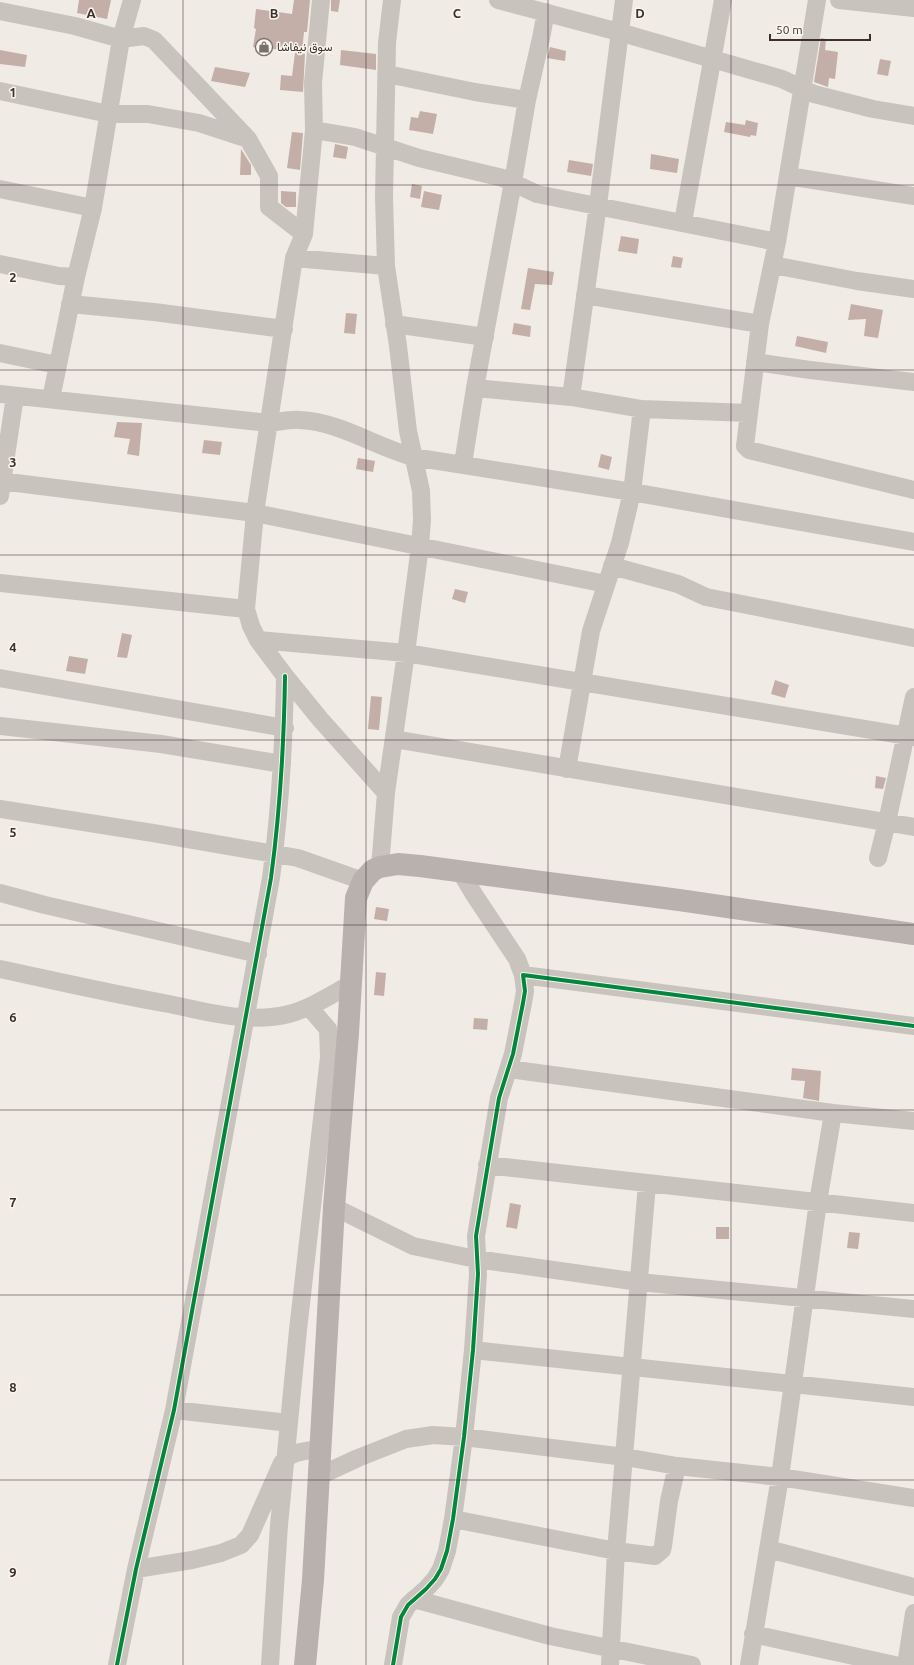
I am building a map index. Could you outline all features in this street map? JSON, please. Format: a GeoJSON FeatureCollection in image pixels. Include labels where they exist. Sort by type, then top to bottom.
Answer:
{"type":"FeatureCollection","features":[{"type":"Feature","properties":{"kind":"main road"},"geometry":{"type":"LineString","coordinates":[[305,1665],[313,1580],[319,1476],[319,1448],[334,1206],[356,898],[362,882],[373,870],[380,867],[398,864],[460,871],[914,934]]}},
{"type":"Feature","properties":{"kind":"street"},"geometry":{"type":"LineString","coordinates":[[51,399],[70,304],[93,208],[122,39],[132,0]]}},
{"type":"Feature","properties":{"kind":"street"},"geometry":{"type":"LineString","coordinates":[[321,0],[313,82],[314,130],[304,234],[294,258],[255,513],[246,610],[251,626],[258,640],[285,676],[320,719],[386,793]]}},
{"type":"Feature","properties":{"kind":"street"},"geometry":{"type":"LineString","coordinates":[[380,867],[386,793],[420,546],[422,502],[408,431],[386,266],[384,197],[387,43],[392,0]]}},
{"type":"Feature","properties":{"kind":"street"},"geometry":{"type":"LineString","coordinates":[[498,0],[544,8],[619,32],[782,79],[814,94],[914,116]]}},
{"type":"Feature","properties":{"kind":"street"},"geometry":{"type":"LineString","coordinates":[[571,397],[598,205],[624,0]]}},
{"type":"Feature","properties":{"kind":"street"},"geometry":{"type":"LineString","coordinates":[[683,222],[723,0]]}},
{"type":"Feature","properties":{"kind":"street"},"geometry":{"type":"LineString","coordinates":[[817,0],[778,242],[760,324],[745,446],[749,450],[914,490]]}},
{"type":"Feature","properties":{"kind":"street"},"geometry":{"type":"LineString","coordinates":[[840,0],[914,8]]}},
{"type":"Feature","properties":{"kind":"street"},"geometry":{"type":"LineString","coordinates":[[463,464],[475,388],[527,100],[542,38],[544,8]]}},
{"type":"Feature","properties":{"kind":"street"},"geometry":{"type":"LineString","coordinates":[[0,11],[75,26],[122,39],[144,36],[154,40],[248,139],[269,176],[269,207],[304,234]]}},
{"type":"Feature","properties":{"kind":"street"},"geometry":{"type":"LineString","coordinates":[[387,74],[474,92],[527,100]]}},
{"type":"Feature","properties":{"kind":"street"},"geometry":{"type":"LineString","coordinates":[[0,91],[109,114],[148,114],[199,123],[248,139]]}},
{"type":"Feature","properties":{"kind":"street"},"geometry":{"type":"LineString","coordinates":[[314,130],[355,137],[419,158],[503,178],[537,194],[778,242]]}},
{"type":"Feature","properties":{"kind":"street"},"geometry":{"type":"LineString","coordinates":[[788,176],[914,196]]}},
{"type":"Feature","properties":{"kind":"street"},"geometry":{"type":"LineString","coordinates":[[0,189],[93,208]]}},
{"type":"Feature","properties":{"kind":"street"},"geometry":{"type":"LineString","coordinates":[[294,258],[386,266]]}},
{"type":"Feature","properties":{"kind":"street"},"geometry":{"type":"LineString","coordinates":[[0,264],[59,276],[76,277]]}},
{"type":"Feature","properties":{"kind":"street"},"geometry":{"type":"LineString","coordinates":[[773,265],[857,281],[914,289]]}},
{"type":"Feature","properties":{"kind":"street"},"geometry":{"type":"LineString","coordinates":[[585,295],[760,324]]}},
{"type":"Feature","properties":{"kind":"street"},"geometry":{"type":"LineString","coordinates":[[70,304],[154,312],[284,329]]}},
{"type":"Feature","properties":{"kind":"street"},"geometry":{"type":"LineString","coordinates":[[394,324],[485,337]]}},
{"type":"Feature","properties":{"kind":"street"},"geometry":{"type":"LineString","coordinates":[[0,354],[57,365]]}},
{"type":"Feature","properties":{"kind":"street"},"geometry":{"type":"LineString","coordinates":[[755,362],[914,382]]}},
{"type":"Feature","properties":{"kind":"street"},"geometry":{"type":"LineString","coordinates":[[475,388],[571,397],[642,409],[750,413]]}},
{"type":"Feature","properties":{"kind":"street"},"geometry":{"type":"LineString","coordinates":[[606,584],[255,513],[1,486],[8,395],[269,423],[298,419],[326,424],[394,451],[413,456],[632,492],[914,542]]}},
{"type":"Feature","properties":{"kind":"street"},"geometry":{"type":"LineString","coordinates":[[567,769],[591,631],[612,566],[632,492],[642,409]]}},
{"type":"Feature","properties":{"kind":"street"},"geometry":{"type":"LineString","coordinates":[[612,566],[678,584],[706,597],[914,638]]}},
{"type":"Feature","properties":{"kind":"street"},"geometry":{"type":"LineString","coordinates":[[0,583],[246,610]]}},
{"type":"Feature","properties":{"kind":"street"},"geometry":{"type":"LineString","coordinates":[[258,640],[406,653],[910,736]]}},
{"type":"Feature","properties":{"kind":"street"},"geometry":{"type":"LineString","coordinates":[[117,1665],[136,1569],[174,1410],[258,954],[274,854],[282,764],[285,676]]}},
{"type":"Feature","properties":{"kind":"street"},"geometry":{"type":"LineString","coordinates":[[0,678],[284,728]]}},
{"type":"Feature","properties":{"kind":"street"},"geometry":{"type":"LineString","coordinates":[[878,858],[910,736],[914,697]]}},
{"type":"Feature","properties":{"kind":"street"},"geometry":{"type":"LineString","coordinates":[[0,726],[161,744],[282,764]]}},
{"type":"Feature","properties":{"kind":"street"},"geometry":{"type":"LineString","coordinates":[[394,739],[914,827]]}},
{"type":"Feature","properties":{"kind":"street"},"geometry":{"type":"LineString","coordinates":[[0,809],[298,858],[362,882]]}},
{"type":"Feature","properties":{"kind":"street"},"geometry":{"type":"LineString","coordinates":[[393,1665],[401,1617],[408,1605],[435,1579],[441,1569],[447,1551],[453,1519],[464,1437],[478,1274],[476,1259],[476,1236],[499,1098],[516,1043],[525,991],[523,975],[517,960],[460,871]]}},
{"type":"Feature","properties":{"kind":"street"},"geometry":{"type":"LineString","coordinates":[[0,893],[45,905],[258,954]]}},
{"type":"Feature","properties":{"kind":"street"},"geometry":{"type":"LineString","coordinates":[[0,969],[140,999],[247,1018],[288,1014],[309,1007],[351,984]]}},
{"type":"Feature","properties":{"kind":"street"},"geometry":{"type":"LineString","coordinates":[[523,975],[914,1026]]}},
{"type":"Feature","properties":{"kind":"street"},"geometry":{"type":"LineString","coordinates":[[270,1665],[278,1532],[329,1057],[328,1029],[309,1007]]}},
{"type":"Feature","properties":{"kind":"street"},"geometry":{"type":"LineString","coordinates":[[508,1069],[832,1113],[914,1122]]}},
{"type":"Feature","properties":{"kind":"street"},"geometry":{"type":"LineString","coordinates":[[749,1665],[780,1477],[818,1202],[832,1113]]}},
{"type":"Feature","properties":{"kind":"street"},"geometry":{"type":"LineString","coordinates":[[488,1165],[914,1213]]}},
{"type":"Feature","properties":{"kind":"street"},"geometry":{"type":"LineString","coordinates":[[610,1657],[616,1552],[647,1184]]}},
{"type":"Feature","properties":{"kind":"street"},"geometry":{"type":"LineString","coordinates":[[334,1206],[413,1246],[476,1259],[639,1282],[914,1309]]}},
{"type":"Feature","properties":{"kind":"street"},"geometry":{"type":"LineString","coordinates":[[472,1350],[914,1397]]}},
{"type":"Feature","properties":{"kind":"street"},"geometry":{"type":"LineString","coordinates":[[174,1410],[289,1423]]}},
{"type":"Feature","properties":{"kind":"street"},"geometry":{"type":"LineString","coordinates":[[319,1476],[358,1458],[406,1439],[433,1435],[464,1437],[625,1457],[677,1466],[780,1477],[914,1498]]}},
{"type":"Feature","properties":{"kind":"street"},"geometry":{"type":"LineString","coordinates":[[136,1569],[206,1556],[232,1550],[241,1545],[250,1535],[286,1457],[291,1454],[319,1448]]}},
{"type":"Feature","properties":{"kind":"street"},"geometry":{"type":"LineString","coordinates":[[453,1519],[616,1552],[655,1556],[662,1550],[669,1502],[677,1466]]}},
{"type":"Feature","properties":{"kind":"street"},"geometry":{"type":"LineString","coordinates":[[768,1549],[914,1587]]}},
{"type":"Feature","properties":{"kind":"street"},"geometry":{"type":"LineString","coordinates":[[414,1599],[610,1657],[692,1665]]}},
{"type":"Feature","properties":{"kind":"street"},"geometry":{"type":"LineString","coordinates":[[906,1665],[914,1613]]}},
{"type":"Feature","properties":{"kind":"street"},"geometry":{"type":"LineString","coordinates":[[753,1634],[895,1665]]}},
{"type":"Feature","properties":{"kind":"building"},"geometry":{"type":"Polygon","coordinates":[[[79,0],[111,0],[107,19],[77,13],[79,0]]]}},
{"type":"Feature","properties":{"kind":"building"},"geometry":{"type":"Polygon","coordinates":[[[294,0],[310,0],[307,32],[304,32],[302,52],[253,47],[256,29],[254,28],[256,9],[292,14],[294,0]]]}},
{"type":"Feature","properties":{"kind":"building"},"geometry":{"type":"Polygon","coordinates":[[[331,0],[340,0],[338,12],[331,11],[331,0]]]}},
{"type":"Feature","properties":{"kind":"building"},"geometry":{"type":"Polygon","coordinates":[[[821,38],[826,39],[825,50],[838,52],[835,79],[829,78],[828,87],[814,82],[821,38]]]}},
{"type":"Feature","properties":{"kind":"building"},"geometry":{"type":"Polygon","coordinates":[[[550,47],[566,51],[565,61],[547,58],[550,47]]]}},
{"type":"Feature","properties":{"kind":"building"},"geometry":{"type":"Polygon","coordinates":[[[0,50],[27,55],[25,67],[0,64],[0,50]]]}},
{"type":"Feature","properties":{"kind":"building"},"geometry":{"type":"Polygon","coordinates":[[[341,50],[376,54],[376,70],[340,65],[341,50]]]}},
{"type":"Feature","properties":{"kind":"building"},"geometry":{"type":"Polygon","coordinates":[[[295,53],[305,54],[303,92],[280,90],[281,75],[292,76],[295,53]]]}},
{"type":"Feature","properties":{"kind":"building"},"geometry":{"type":"Polygon","coordinates":[[[880,59],[891,61],[888,76],[877,74],[880,59]]]}},
{"type":"Feature","properties":{"kind":"building"},"geometry":{"type":"Polygon","coordinates":[[[215,67],[250,73],[245,87],[211,81],[215,67]]]}},
{"type":"Feature","properties":{"kind":"building"},"geometry":{"type":"Polygon","coordinates":[[[420,111],[437,114],[433,134],[409,130],[411,117],[418,118],[420,111]]]}},
{"type":"Feature","properties":{"kind":"building"},"geometry":{"type":"Polygon","coordinates":[[[746,120],[758,123],[756,136],[751,135],[750,137],[724,132],[726,122],[745,125],[746,120]]]}},
{"type":"Feature","properties":{"kind":"building"},"geometry":{"type":"Polygon","coordinates":[[[292,132],[303,133],[300,170],[287,168],[292,132]]]}},
{"type":"Feature","properties":{"kind":"building"},"geometry":{"type":"Polygon","coordinates":[[[335,144],[348,147],[346,159],[333,157],[335,144]]]}},
{"type":"Feature","properties":{"kind":"building"},"geometry":{"type":"Polygon","coordinates":[[[241,149],[251,165],[251,175],[240,175],[241,149]]]}},
{"type":"Feature","properties":{"kind":"building"},"geometry":{"type":"Polygon","coordinates":[[[651,154],[679,159],[677,173],[650,169],[651,154]]]}},
{"type":"Feature","properties":{"kind":"building"},"geometry":{"type":"Polygon","coordinates":[[[569,160],[593,164],[591,176],[567,172],[569,160]]]}},
{"type":"Feature","properties":{"kind":"building"},"geometry":{"type":"Polygon","coordinates":[[[412,184],[422,186],[420,199],[410,197],[412,184]]]}},
{"type":"Feature","properties":{"kind":"building"},"geometry":{"type":"Polygon","coordinates":[[[281,191],[296,192],[296,207],[286,207],[281,203],[281,191]]]}},
{"type":"Feature","properties":{"kind":"building"},"geometry":{"type":"Polygon","coordinates":[[[424,191],[442,195],[439,210],[421,207],[424,191]]]}},
{"type":"Feature","properties":{"kind":"building"},"geometry":{"type":"Polygon","coordinates":[[[621,236],[639,239],[637,254],[618,251],[621,236]]]}},
{"type":"Feature","properties":{"kind":"building"},"geometry":{"type":"Polygon","coordinates":[[[673,256],[683,258],[681,268],[671,267],[673,256]]]}},
{"type":"Feature","properties":{"kind":"building"},"geometry":{"type":"Polygon","coordinates":[[[528,268],[554,272],[552,285],[535,284],[530,310],[521,309],[528,268]]]}},
{"type":"Feature","properties":{"kind":"building"},"geometry":{"type":"Polygon","coordinates":[[[851,304],[883,310],[878,338],[864,336],[866,319],[848,320],[851,304]]]}},
{"type":"Feature","properties":{"kind":"building"},"geometry":{"type":"Polygon","coordinates":[[[346,313],[357,314],[355,334],[344,333],[346,313]]]}},
{"type":"Feature","properties":{"kind":"building"},"geometry":{"type":"Polygon","coordinates":[[[514,323],[531,326],[530,337],[512,334],[514,323]]]}},
{"type":"Feature","properties":{"kind":"building"},"geometry":{"type":"Polygon","coordinates":[[[797,336],[828,342],[826,353],[795,346],[797,336]]]}},
{"type":"Feature","properties":{"kind":"building"},"geometry":{"type":"Polygon","coordinates":[[[117,422],[142,423],[139,456],[127,454],[130,439],[114,437],[117,422]]]}},
{"type":"Feature","properties":{"kind":"building"},"geometry":{"type":"Polygon","coordinates":[[[204,440],[222,442],[220,455],[202,453],[204,440]]]}},
{"type":"Feature","properties":{"kind":"building"},"geometry":{"type":"Polygon","coordinates":[[[601,454],[612,457],[609,470],[598,467],[601,454]]]}},
{"type":"Feature","properties":{"kind":"building"},"geometry":{"type":"Polygon","coordinates":[[[358,458],[375,461],[373,472],[356,469],[358,458]]]}},
{"type":"Feature","properties":{"kind":"building"},"geometry":{"type":"Polygon","coordinates":[[[455,589],[468,592],[465,603],[452,599],[455,589]]]}},
{"type":"Feature","properties":{"kind":"building"},"geometry":{"type":"Polygon","coordinates":[[[122,633],[132,635],[127,658],[117,657],[122,633]]]}},
{"type":"Feature","properties":{"kind":"building"},"geometry":{"type":"Polygon","coordinates":[[[69,656],[88,659],[85,674],[66,671],[69,656]]]}},
{"type":"Feature","properties":{"kind":"building"},"geometry":{"type":"Polygon","coordinates":[[[775,680],[789,685],[785,698],[771,694],[775,680]]]}},
{"type":"Feature","properties":{"kind":"building"},"geometry":{"type":"Polygon","coordinates":[[[371,696],[382,697],[379,730],[368,729],[371,696]]]}},
{"type":"Feature","properties":{"kind":"building"},"geometry":{"type":"Polygon","coordinates":[[[876,776],[886,778],[883,789],[875,788],[876,776]]]}},
{"type":"Feature","properties":{"kind":"building"},"geometry":{"type":"Polygon","coordinates":[[[376,907],[389,909],[387,921],[374,919],[376,907]]]}},
{"type":"Feature","properties":{"kind":"building"},"geometry":{"type":"Polygon","coordinates":[[[376,972],[386,973],[384,996],[374,995],[376,972]]]}},
{"type":"Feature","properties":{"kind":"building"},"geometry":{"type":"Polygon","coordinates":[[[474,1018],[488,1019],[487,1030],[473,1029],[474,1018]]]}},
{"type":"Feature","properties":{"kind":"building"},"geometry":{"type":"Polygon","coordinates":[[[792,1068],[821,1071],[819,1101],[803,1098],[805,1081],[791,1080],[792,1068]]]}},
{"type":"Feature","properties":{"kind":"building"},"geometry":{"type":"Polygon","coordinates":[[[510,1203],[521,1205],[517,1229],[506,1227],[510,1203]]]}},
{"type":"Feature","properties":{"kind":"building"},"geometry":{"type":"Polygon","coordinates":[[[716,1227],[729,1227],[729,1239],[716,1239],[716,1227]]]}},
{"type":"Feature","properties":{"kind":"building"},"geometry":{"type":"Polygon","coordinates":[[[849,1232],[860,1233],[858,1249],[847,1248],[849,1232]]]}},
{"type":"Feature","properties":{"kind":"cycle path"},"geometry":{"type":"LineString","coordinates":[[117,1665],[136,1569],[174,1410],[271,878],[281,777],[285,676]]}},
{"type":"Feature","properties":{"kind":"cycle path"},"geometry":{"type":"LineString","coordinates":[[393,1665],[401,1617],[408,1605],[435,1579],[441,1569],[447,1551],[453,1519],[464,1437],[473,1350],[478,1274],[476,1236],[499,1098],[513,1054],[523,1003],[525,991],[523,975],[914,1026]]}},
{"type":"Feature","properties":{"kind":"place","name":"سوق نيفاشا"},"geometry":{"type":"Point","coordinates":[264,47]}}]}
